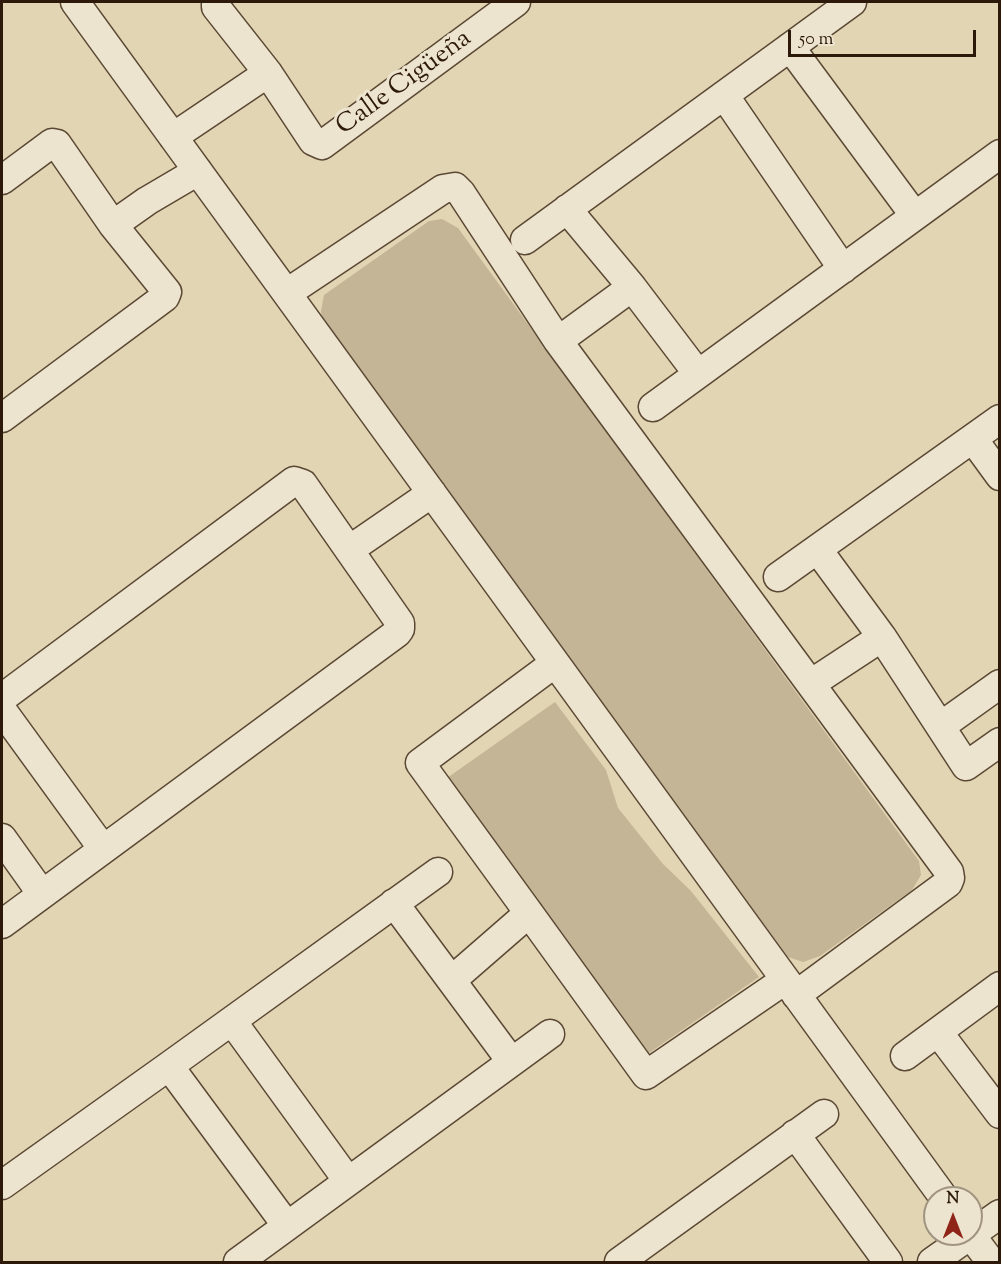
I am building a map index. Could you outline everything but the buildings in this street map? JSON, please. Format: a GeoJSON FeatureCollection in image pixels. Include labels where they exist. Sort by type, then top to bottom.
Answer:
{"type":"FeatureCollection","features":[{"type":"Feature","properties":{"kind":"street"},"geometry":{"type":"LineString","coordinates":[[75,2],[935,1186]]}},
{"type":"Feature","properties":{"kind":"street"},"geometry":{"type":"LineString","coordinates":[[173,137],[268,73],[216,7],[216,2]]}},
{"type":"Feature","properties":{"kind":"street","name":"Calle Cigüeña"},"geometry":{"type":"LineString","coordinates":[[268,73],[313,141],[322,145],[516,2]]}},
{"type":"Feature","properties":{"kind":"street"},"geometry":{"type":"LineString","coordinates":[[525,240],[852,2]]}},
{"type":"Feature","properties":{"kind":"street"},"geometry":{"type":"LineString","coordinates":[[790,46],[915,216]]}},
{"type":"Feature","properties":{"kind":"street"},"geometry":{"type":"LineString","coordinates":[[724,95],[843,269]]}},
{"type":"Feature","properties":{"kind":"street"},"geometry":{"type":"LineString","coordinates":[[2,180],[52,143],[57,144],[113,225],[167,292],[165,297],[2,418]]}},
{"type":"Feature","properties":{"kind":"street"},"geometry":{"type":"LineString","coordinates":[[654,407],[999,154]]}},
{"type":"Feature","properties":{"kind":"street"},"geometry":{"type":"LineString","coordinates":[[113,225],[147,201],[198,171]]}},
{"type":"Feature","properties":{"kind":"street"},"geometry":{"type":"LineString","coordinates":[[287,293],[443,189],[455,187],[558,341],[949,872],[948,883],[790,987],[646,1075],[420,763],[555,663]]}},
{"type":"Feature","properties":{"kind":"street"},"geometry":{"type":"LineString","coordinates":[[567,209],[632,287],[698,374]]}},
{"type":"Feature","properties":{"kind":"street"},"geometry":{"type":"LineString","coordinates":[[558,341],[632,287]]}},
{"type":"Feature","properties":{"kind":"street"},"geometry":{"type":"LineString","coordinates":[[778,577],[999,419]]}},
{"type":"Feature","properties":{"kind":"street"},"geometry":{"type":"LineString","coordinates":[[973,439],[999,476]]}},
{"type":"Feature","properties":{"kind":"street"},"geometry":{"type":"LineString","coordinates":[[2,698],[294,481],[303,484],[399,623],[400,629],[2,924]]}},
{"type":"Feature","properties":{"kind":"street"},"geometry":{"type":"LineString","coordinates":[[349,550],[432,493]]}},
{"type":"Feature","properties":{"kind":"street"},"geometry":{"type":"LineString","coordinates":[[818,550],[882,637],[966,766],[999,742]]}},
{"type":"Feature","properties":{"kind":"street"},"geometry":{"type":"LineString","coordinates":[[812,683],[882,637]]}},
{"type":"Feature","properties":{"kind":"street"},"geometry":{"type":"LineString","coordinates":[[941,726],[999,684]]}},
{"type":"Feature","properties":{"kind":"street"},"geometry":{"type":"LineString","coordinates":[[2,710],[103,849]]}},
{"type":"Feature","properties":{"kind":"street"},"geometry":{"type":"LineString","coordinates":[[2,838],[42,894]]}},
{"type":"Feature","properties":{"kind":"street"},"geometry":{"type":"LineString","coordinates":[[2,1185],[438,872]]}},
{"type":"Feature","properties":{"kind":"street"},"geometry":{"type":"LineString","coordinates":[[394,903],[511,1061]]}},
{"type":"Feature","properties":{"kind":"street"},"geometry":{"type":"LineString","coordinates":[[452,980],[529,914]]}},
{"type":"Feature","properties":{"kind":"street"},"geometry":{"type":"LineString","coordinates":[[905,1056],[999,986]]}},
{"type":"Feature","properties":{"kind":"street"},"geometry":{"type":"LineString","coordinates":[[232,1021],[348,1180]]}},
{"type":"Feature","properties":{"kind":"street"},"geometry":{"type":"LineString","coordinates":[[938,1032],[999,1114]]}},
{"type":"Feature","properties":{"kind":"street"},"geometry":{"type":"LineString","coordinates":[[238,1263],[348,1180],[550,1034]]}},
{"type":"Feature","properties":{"kind":"street"},"geometry":{"type":"LineString","coordinates":[[170,1066],[287,1226]]}},
{"type":"Feature","properties":{"kind":"street"},"geometry":{"type":"LineString","coordinates":[[619,1263],[824,1114]]}},
{"type":"Feature","properties":{"kind":"street"},"geometry":{"type":"LineString","coordinates":[[795,1134],[888,1263]]}},
{"type":"Feature","properties":{"kind":"street"},"geometry":{"type":"LineString","coordinates":[[983,1225],[999,1214]]}},
{"type":"Feature","properties":{"kind":"street"},"geometry":{"type":"LineString","coordinates":[[932,1263],[955,1246]]}},
{"type":"Feature","properties":{"kind":"street"},"geometry":{"type":"LineString","coordinates":[[979,1246],[991,1263]]}},
{"type":"Feature","properties":{"kind":"shaded area"},"geometry":{"type":"Polygon","coordinates":[[[442,219],[458,228],[919,861],[921,875],[912,890],[820,956],[803,962],[788,957],[323,326],[321,311],[324,295],[429,221],[442,219]]]}},
{"type":"Feature","properties":{"kind":"shaded area"},"geometry":{"type":"Polygon","coordinates":[[[555,702],[606,770],[618,808],[663,864],[691,891],[759,977],[649,1053],[447,778],[555,702]]]}}]}
